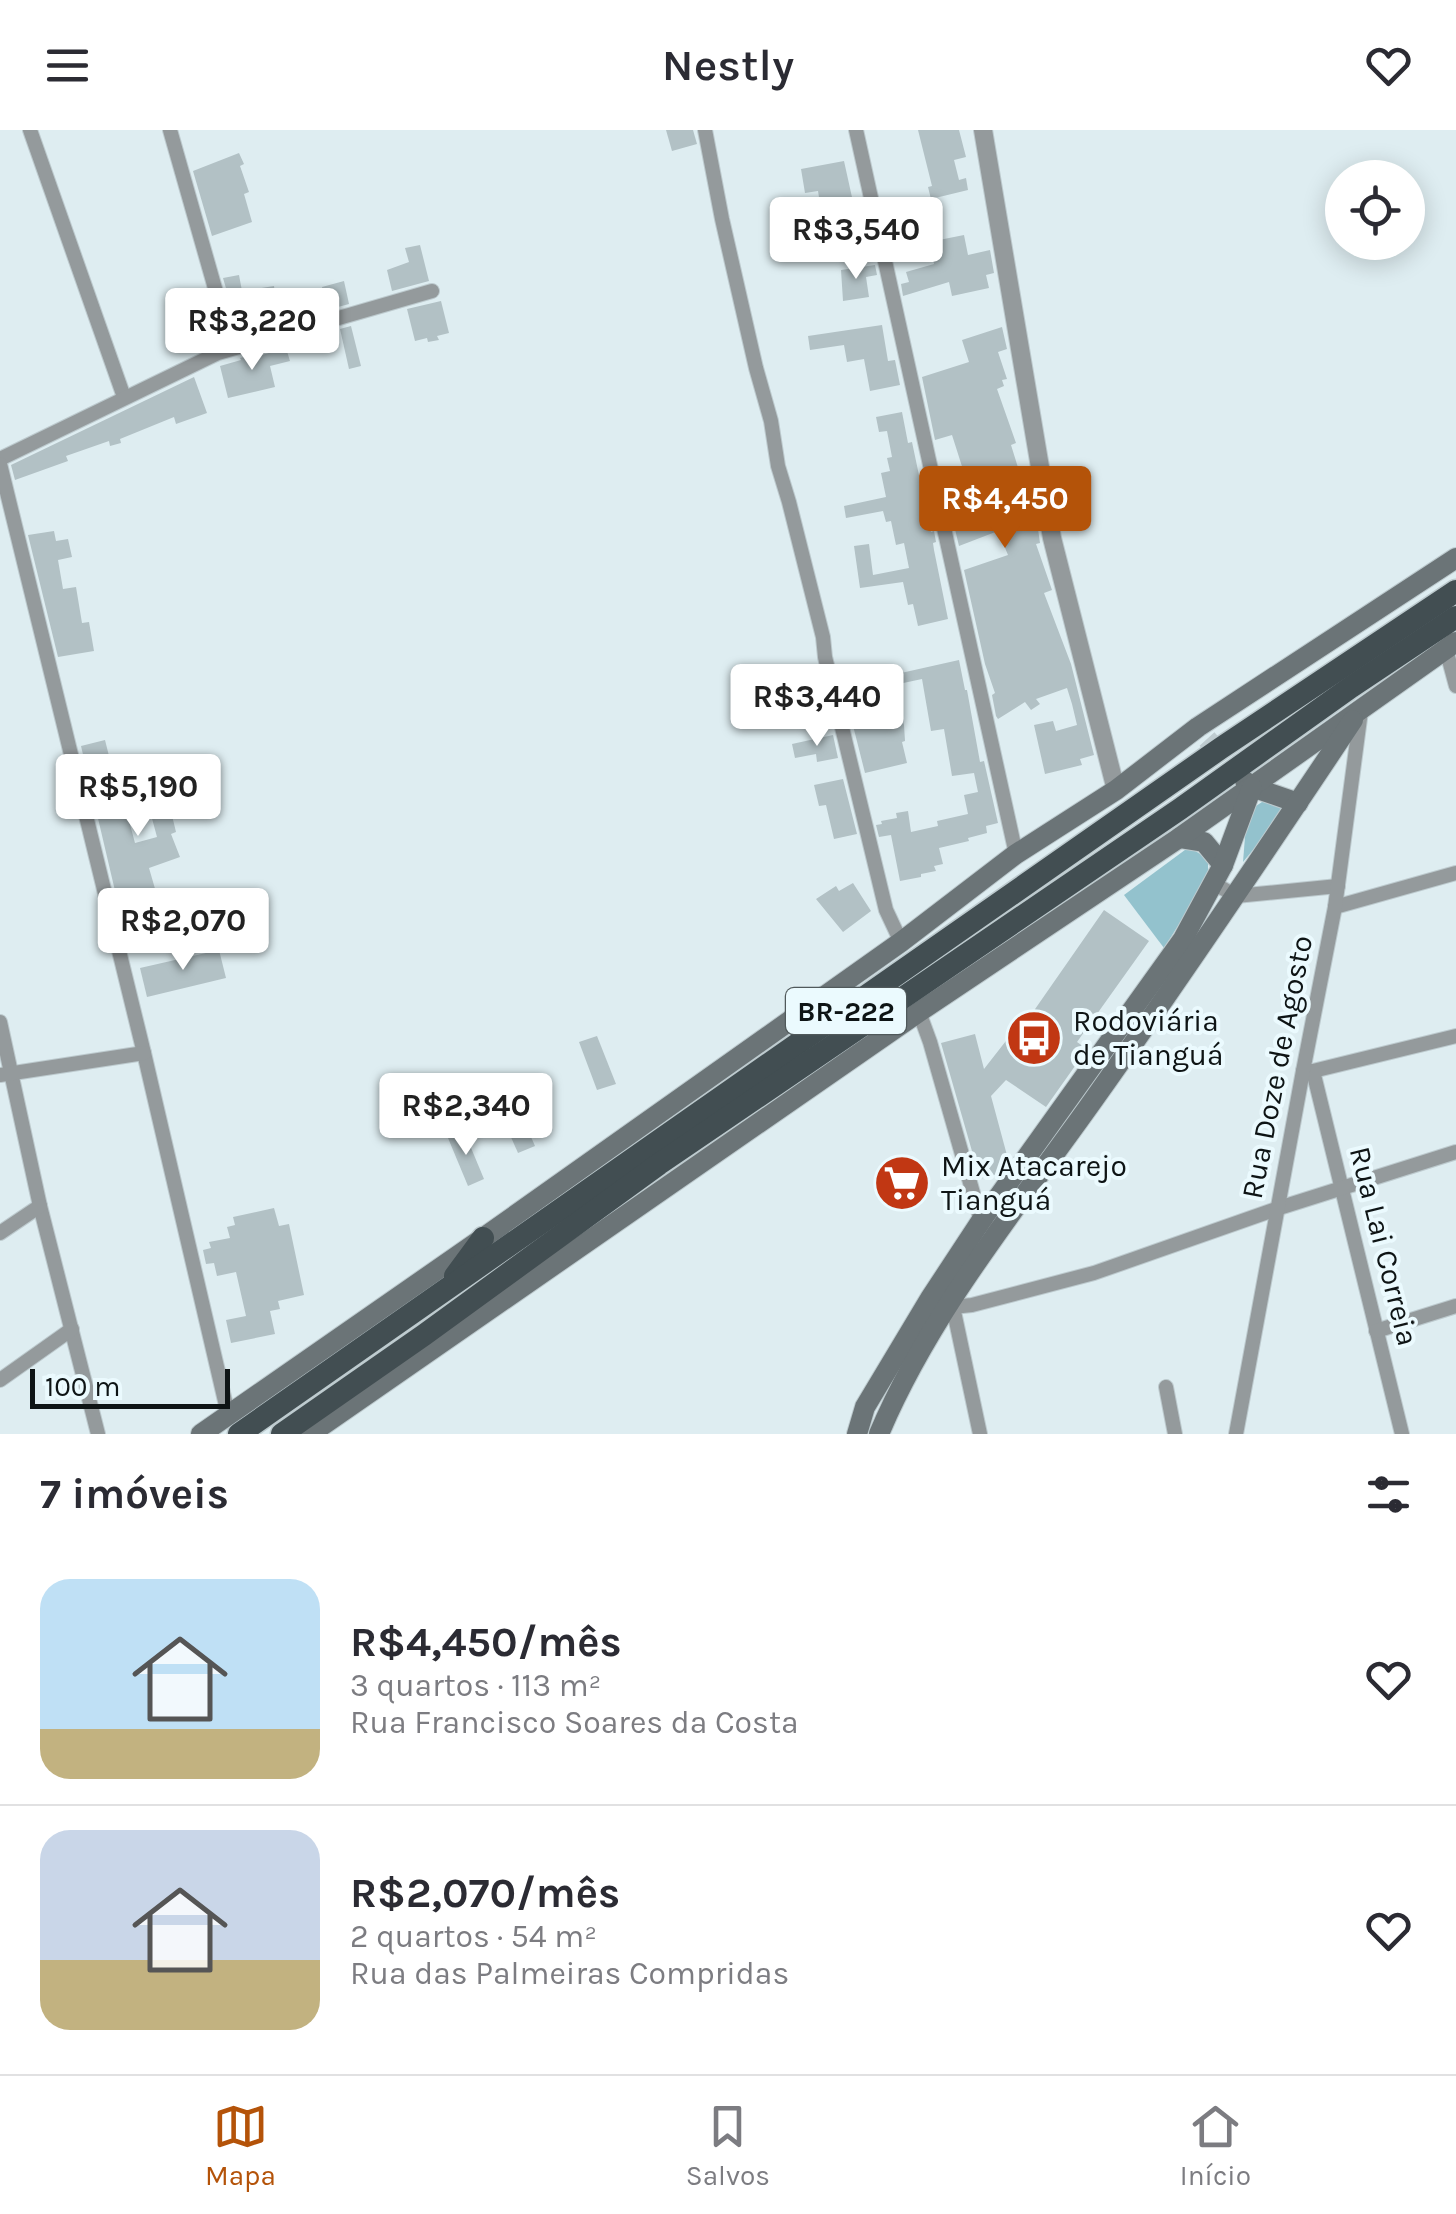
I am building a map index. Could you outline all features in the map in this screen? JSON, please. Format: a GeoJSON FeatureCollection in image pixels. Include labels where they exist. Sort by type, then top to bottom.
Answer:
{"type":"FeatureCollection","features":[{"type":"Feature","properties":{"kind":"highway","name":"BR-222"},"geometry":{"type":"LineString","coordinates":[[233,1424],[443,1293],[1204,759],[1456,591]]}},
{"type":"Feature","properties":{"kind":"highway","name":"BR-222"},"geometry":{"type":"LineString","coordinates":[[282,1434],[659,1164],[1456,617]]}},
{"type":"Feature","properties":{"kind":"highway"},"geometry":{"type":"LineString","coordinates":[[443,1293],[483,1238]]}},
{"type":"Feature","properties":{"kind":"highway"},"geometry":{"type":"LineString","coordinates":[[438,1345],[489,1288]]}},
{"type":"Feature","properties":{"kind":"main road"},"geometry":{"type":"LineString","coordinates":[[201,1434],[233,1424],[483,1238],[901,942],[1016,854],[1202,733],[1456,558]]}},
{"type":"Feature","properties":{"kind":"main road","name":"BR-222"},"geometry":{"type":"LineString","coordinates":[[310,1434],[918,1012],[1179,838],[1248,783],[1451,646]]}},
{"type":"Feature","properties":{"kind":"main road"},"geometry":{"type":"LineString","coordinates":[[879,1434],[943,1303],[989,1227],[1191,945],[1236,896],[1362,708]]}},
{"type":"Feature","properties":{"kind":"main road"},"geometry":{"type":"LineString","coordinates":[[1191,945],[1248,783],[1298,803]]}},
{"type":"Feature","properties":{"kind":"main road"},"geometry":{"type":"LineString","coordinates":[[1179,838],[1204,842],[1218,874]]}},
{"type":"Feature","properties":{"kind":"main road"},"geometry":{"type":"LineString","coordinates":[[857,1434],[865,1407],[943,1303]]}},
{"type":"Feature","properties":{"kind":"street"},"geometry":{"type":"LineString","coordinates":[[30,130],[124,397]]}},
{"type":"Feature","properties":{"kind":"street"},"geometry":{"type":"LineString","coordinates":[[170,130],[232,348]]}},
{"type":"Feature","properties":{"kind":"street"},"geometry":{"type":"LineString","coordinates":[[705,130],[778,466],[790,502],[886,910],[901,942]]}},
{"type":"Feature","properties":{"kind":"street"},"geometry":{"type":"LineString","coordinates":[[856,130],[1016,854]]}},
{"type":"Feature","properties":{"kind":"street"},"geometry":{"type":"LineString","coordinates":[[982,130],[1052,538],[1116,790]]}},
{"type":"Feature","properties":{"kind":"street"},"geometry":{"type":"LineString","coordinates":[[233,1424],[0,461],[218,353],[432,291]]}},
{"type":"Feature","properties":{"kind":"street"},"geometry":{"type":"LineString","coordinates":[[1451,646],[1456,686]]}},
{"type":"Feature","properties":{"kind":"street","name":"Rua Doze de Agosto"},"geometry":{"type":"LineString","coordinates":[[1236,1434],[1308,1071],[1362,708]]}},
{"type":"Feature","properties":{"kind":"street"},"geometry":{"type":"LineString","coordinates":[[1335,908],[1456,873]]}},
{"type":"Feature","properties":{"kind":"street"},"geometry":{"type":"LineString","coordinates":[[1218,874],[1236,896],[1338,886]]}},
{"type":"Feature","properties":{"kind":"street"},"geometry":{"type":"LineString","coordinates":[[918,1012],[989,1227]]}},
{"type":"Feature","properties":{"kind":"street"},"geometry":{"type":"LineString","coordinates":[[0,1022],[6,1074],[98,1434]]}},
{"type":"Feature","properties":{"kind":"street"},"geometry":{"type":"LineString","coordinates":[[1308,1071],[1456,1036]]}},
{"type":"Feature","properties":{"kind":"street"},"geometry":{"type":"LineString","coordinates":[[6,1074],[144,1053]]}},
{"type":"Feature","properties":{"kind":"street","name":"Rua Lai Correia"},"geometry":{"type":"LineString","coordinates":[[1308,1071],[1402,1434]]}},
{"type":"Feature","properties":{"kind":"street"},"geometry":{"type":"LineString","coordinates":[[980,1434],[943,1303],[972,1304],[1094,1273],[1456,1152]]}},
{"type":"Feature","properties":{"kind":"street"},"geometry":{"type":"LineString","coordinates":[[0,1234],[40,1206]]}},
{"type":"Feature","properties":{"kind":"street"},"geometry":{"type":"LineString","coordinates":[[1376,1331],[1456,1306]]}},
{"type":"Feature","properties":{"kind":"street"},"geometry":{"type":"LineString","coordinates":[[0,1380],[72,1329]]}},
{"type":"Feature","properties":{"kind":"street"},"geometry":{"type":"LineString","coordinates":[[1166,1387],[1176,1434]]}},
{"type":"Feature","properties":{"kind":"shaded area"},"geometry":{"type":"Polygon","coordinates":[[[1268,798],[1291,804],[1243,862],[1247,812],[1268,798]]]}},
{"type":"Feature","properties":{"kind":"shaded area"},"geometry":{"type":"Polygon","coordinates":[[[1189,847],[1208,859],[1208,878],[1164,948],[1124,895],[1189,847]]]}},
{"type":"Feature","properties":{"kind":"building"},"geometry":{"type":"Polygon","coordinates":[[[666,130],[693,130],[697,144],[672,151],[666,130]]]}},
{"type":"Feature","properties":{"kind":"building"},"geometry":{"type":"Polygon","coordinates":[[[918,130],[959,130],[966,157],[954,160],[959,180],[966,178],[968,190],[931,199],[928,187],[932,186],[918,130]]]}},
{"type":"Feature","properties":{"kind":"building"},"geometry":{"type":"Polygon","coordinates":[[[239,153],[252,222],[212,236],[193,171],[239,153]]]}},
{"type":"Feature","properties":{"kind":"building"},"geometry":{"type":"Polygon","coordinates":[[[844,161],[859,229],[850,231],[852,243],[784,258],[781,234],[811,229],[810,217],[822,216],[818,191],[805,193],[801,169],[844,161]]]}},
{"type":"Feature","properties":{"kind":"building"},"geometry":{"type":"Polygon","coordinates":[[[964,235],[968,255],[990,250],[994,273],[986,275],[989,288],[952,296],[949,282],[903,296],[901,284],[909,282],[906,272],[934,264],[929,242],[964,235]]]}},
{"type":"Feature","properties":{"kind":"building"},"geometry":{"type":"Polygon","coordinates":[[[420,245],[429,281],[392,291],[387,270],[409,262],[405,248],[420,245]]]}},
{"type":"Feature","properties":{"kind":"building"},"geometry":{"type":"Polygon","coordinates":[[[875,265],[877,275],[866,277],[869,297],[843,301],[841,270],[875,265]]]}},
{"type":"Feature","properties":{"kind":"building"},"geometry":{"type":"Polygon","coordinates":[[[239,275],[242,291],[274,286],[275,294],[286,292],[292,320],[281,324],[279,312],[243,319],[247,333],[240,336],[223,278],[239,275]]]}},
{"type":"Feature","properties":{"kind":"building"},"geometry":{"type":"Polygon","coordinates":[[[344,281],[349,304],[327,310],[322,287],[344,281]]]}},
{"type":"Feature","properties":{"kind":"building"},"geometry":{"type":"Polygon","coordinates":[[[441,301],[449,333],[437,336],[439,340],[415,341],[407,309],[441,301]]]}},
{"type":"Feature","properties":{"kind":"building"},"geometry":{"type":"Polygon","coordinates":[[[882,325],[888,361],[895,360],[900,385],[870,391],[864,359],[847,362],[844,345],[810,350],[808,336],[882,325]]]}},
{"type":"Feature","properties":{"kind":"building"},"geometry":{"type":"Polygon","coordinates":[[[351,326],[361,366],[349,369],[340,329],[351,326]]]}},
{"type":"Feature","properties":{"kind":"building"},"geometry":{"type":"Polygon","coordinates":[[[1002,327],[1007,349],[998,352],[1007,379],[997,389],[1016,443],[1011,445],[1020,474],[1017,475],[1031,519],[1035,517],[1037,522],[1040,543],[1036,544],[1052,590],[1044,593],[1071,664],[1094,755],[1080,759],[1082,765],[1045,774],[1034,725],[1053,721],[1056,731],[1077,725],[1072,704],[1067,688],[1036,699],[1040,704],[1031,710],[1025,702],[998,719],[996,716],[992,695],[995,693],[964,570],[1008,555],[998,531],[959,546],[954,525],[984,516],[975,488],[948,497],[946,486],[966,479],[952,435],[935,440],[922,377],[969,362],[962,340],[1002,327]]]}},
{"type":"Feature","properties":{"kind":"building"},"geometry":{"type":"Polygon","coordinates":[[[286,348],[290,361],[270,366],[275,387],[228,398],[220,366],[286,348]]]}},
{"type":"Feature","properties":{"kind":"building"},"geometry":{"type":"Polygon","coordinates":[[[194,377],[207,413],[176,424],[174,417],[120,439],[121,443],[110,446],[109,441],[66,456],[68,461],[15,480],[11,465],[194,377]]]}},
{"type":"Feature","properties":{"kind":"building"},"geometry":{"type":"Polygon","coordinates":[[[902,412],[931,532],[934,531],[948,619],[918,626],[903,582],[860,588],[854,546],[869,544],[873,575],[909,568],[904,543],[896,545],[891,521],[886,522],[883,511],[846,518],[844,506],[886,497],[881,473],[890,471],[887,458],[892,457],[887,431],[879,432],[876,417],[902,412]]]}},
{"type":"Feature","properties":{"kind":"building"},"geometry":{"type":"Polygon","coordinates":[[[54,531],[56,541],[68,539],[72,557],[58,560],[63,589],[76,587],[82,623],[89,622],[94,651],[58,657],[28,535],[54,531]]]}},
{"type":"Feature","properties":{"kind":"building"},"geometry":{"type":"Polygon","coordinates":[[[959,660],[980,762],[984,761],[998,823],[986,826],[987,833],[968,838],[969,841],[939,848],[943,864],[934,866],[936,871],[900,881],[891,835],[879,837],[876,825],[908,811],[911,832],[968,814],[964,795],[978,792],[974,773],[952,776],[944,729],[931,731],[922,679],[894,685],[904,725],[902,742],[907,763],[865,773],[843,686],[959,660]]]}},
{"type":"Feature","properties":{"kind":"building"},"geometry":{"type":"Polygon","coordinates":[[[833,735],[838,758],[817,762],[816,754],[795,758],[792,744],[833,735]]]}},
{"type":"Feature","properties":{"kind":"building"},"geometry":{"type":"Polygon","coordinates":[[[105,740],[112,768],[135,763],[138,775],[161,770],[176,832],[171,834],[180,857],[149,868],[158,899],[203,889],[209,915],[132,933],[123,894],[116,895],[81,746],[105,740]],[[150,811],[128,817],[135,843],[157,837],[150,811]]]}},
{"type":"Feature","properties":{"kind":"building"},"geometry":{"type":"Polygon","coordinates":[[[843,779],[857,834],[834,839],[826,805],[819,806],[814,785],[843,779]]]}},
{"type":"Feature","properties":{"kind":"building"},"geometry":{"type":"Polygon","coordinates":[[[853,883],[871,911],[843,932],[816,899],[836,886],[839,891],[853,883]]]}},
{"type":"Feature","properties":{"kind":"building"},"geometry":{"type":"Polygon","coordinates":[[[1104,910],[1149,941],[1077,1042],[1087,1049],[1046,1107],[1006,1080],[991,1096],[1008,1159],[998,1174],[980,1179],[941,1043],[975,1034],[984,1069],[1030,1010],[1033,1012],[1104,910]]]}},
{"type":"Feature","properties":{"kind":"building"},"geometry":{"type":"Polygon","coordinates":[[[219,950],[226,978],[147,997],[140,968],[219,950]]]}},
{"type":"Feature","properties":{"kind":"building"},"geometry":{"type":"Polygon","coordinates":[[[597,1036],[616,1084],[597,1090],[579,1042],[597,1036]]]}},
{"type":"Feature","properties":{"kind":"building"},"geometry":{"type":"Polygon","coordinates":[[[512,1094],[535,1146],[518,1153],[495,1101],[512,1094]]]}},
{"type":"Feature","properties":{"kind":"building"},"geometry":{"type":"Polygon","coordinates":[[[464,1131],[484,1179],[468,1186],[448,1138],[464,1131]]]}},
{"type":"Feature","properties":{"kind":"building"},"geometry":{"type":"Polygon","coordinates":[[[274,1208],[279,1226],[289,1224],[304,1295],[278,1301],[280,1309],[270,1311],[275,1334],[231,1343],[226,1320],[246,1316],[236,1272],[217,1276],[214,1263],[206,1264],[203,1250],[211,1248],[209,1242],[230,1238],[227,1227],[235,1225],[233,1217],[274,1208]]]}},
{"type":"Feature","properties":{"kind":"tunnel"},"geometry":{"type":"LineString","coordinates":[[1207,739],[1243,779]]}},
{"type":"Feature","properties":{"kind":"place","name":"Rodoviária de Tianguá"},"geometry":{"type":"Point","coordinates":[1034,1038]}},
{"type":"Feature","properties":{"kind":"place","name":"Mix Atacarejo Tianguá"},"geometry":{"type":"Point","coordinates":[902,1183]}}]}
